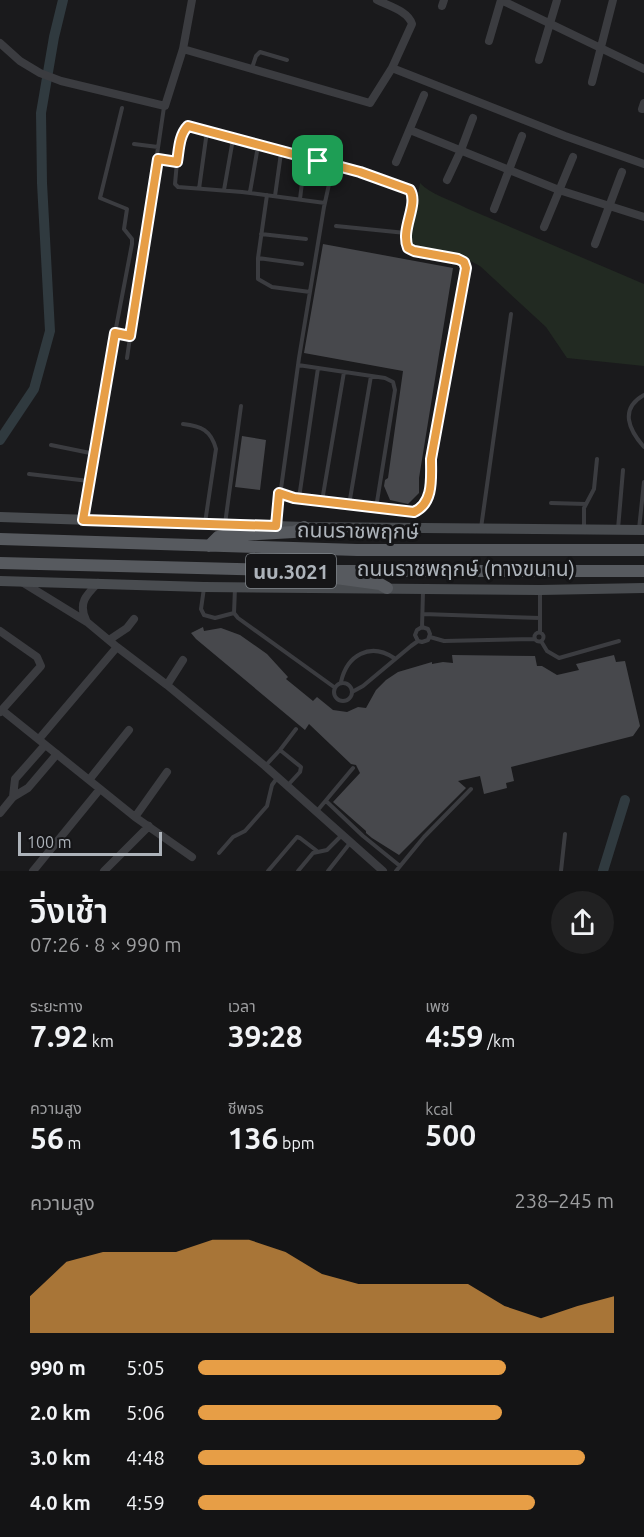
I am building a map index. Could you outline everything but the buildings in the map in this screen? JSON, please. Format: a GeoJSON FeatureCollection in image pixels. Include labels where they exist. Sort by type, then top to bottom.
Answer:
{"type":"FeatureCollection","features":[{"type":"Feature","properties":{"kind":"main road","name":"ถนนราชพฤกษ์ (ทางขนาน)"},"geometry":{"type":"LineString","coordinates":[[0,517],[304,527],[641,530]]}},
{"type":"Feature","properties":{"kind":"main road"},"geometry":{"type":"LineString","coordinates":[[209,546],[218,537],[294,532],[304,527]]}},
{"type":"Feature","properties":{"kind":"main road","name":"ถนนราชพฤกษ์"},"geometry":{"type":"LineString","coordinates":[[0,539],[435,551],[644,550]]}},
{"type":"Feature","properties":{"kind":"main road","name":"ถนนราชพฤกษ์"},"geometry":{"type":"LineString","coordinates":[[0,563],[314,571],[644,571]]}},
{"type":"Feature","properties":{"kind":"main road"},"geometry":{"type":"LineString","coordinates":[[314,571],[326,577],[380,584],[387,588]]}},
{"type":"Feature","properties":{"kind":"main road","name":"ถนนราชพฤกษ์ (ทางขนาน)"},"geometry":{"type":"LineString","coordinates":[[0,581],[204,587],[540,590],[644,588]]}},
{"type":"Feature","properties":{"kind":"street"},"geometry":{"type":"LineString","coordinates":[[0,43],[20,61],[40,73],[61,81],[165,106],[183,49],[192,0]]}},
{"type":"Feature","properties":{"kind":"street"},"geometry":{"type":"LineString","coordinates":[[183,49],[370,103],[392,68],[412,24],[405,14],[377,0]]}},
{"type":"Feature","properties":{"kind":"street"},"geometry":{"type":"LineString","coordinates":[[489,41],[501,0],[644,69]]}},
{"type":"Feature","properties":{"kind":"street"},"geometry":{"type":"LineString","coordinates":[[539,60],[557,0]]}},
{"type":"Feature","properties":{"kind":"street"},"geometry":{"type":"LineString","coordinates":[[592,82],[613,0]]}},
{"type":"Feature","properties":{"kind":"street"},"geometry":{"type":"LineString","coordinates":[[392,68],[565,136],[644,164]]}},
{"type":"Feature","properties":{"kind":"street"},"geometry":{"type":"LineString","coordinates":[[396,162],[424,95]]}},
{"type":"Feature","properties":{"kind":"street"},"geometry":{"type":"LineString","coordinates":[[447,180],[473,118]]}},
{"type":"Feature","properties":{"kind":"street"},"geometry":{"type":"LineString","coordinates":[[410,130],[559,190],[608,207],[644,216]]}},
{"type":"Feature","properties":{"kind":"street"},"geometry":{"type":"LineString","coordinates":[[494,209],[522,136]]}},
{"type":"Feature","properties":{"kind":"street"},"geometry":{"type":"LineString","coordinates":[[544,227],[573,157]]}},
{"type":"Feature","properties":{"kind":"street"},"geometry":{"type":"LineString","coordinates":[[595,244],[622,172]]}},
{"type":"Feature","properties":{"kind":"street"},"geometry":{"type":"LineString","coordinates":[[21,582],[87,622],[167,685],[265,766],[384,871]]}},
{"type":"Feature","properties":{"kind":"street"},"geometry":{"type":"LineString","coordinates":[[87,622],[82,612],[84,600],[99,584]]}},
{"type":"Feature","properties":{"kind":"street"},"geometry":{"type":"LineString","coordinates":[[109,640],[127,628],[134,619]]}},
{"type":"Feature","properties":{"kind":"street"},"geometry":{"type":"LineString","coordinates":[[0,631],[37,657],[41,666],[1,711],[135,817],[192,857]]}},
{"type":"Feature","properties":{"kind":"street"},"geometry":{"type":"LineString","coordinates":[[13,797],[15,779],[117,647]]}},
{"type":"Feature","properties":{"kind":"street"},"geometry":{"type":"LineString","coordinates":[[167,685],[183,660]]}},
{"type":"Feature","properties":{"kind":"street"},"geometry":{"type":"LineString","coordinates":[[89,780],[129,730]]}},
{"type":"Feature","properties":{"kind":"street"},"geometry":{"type":"LineString","coordinates":[[0,813],[13,797],[28,788],[57,754]]}},
{"type":"Feature","properties":{"kind":"street"},"geometry":{"type":"LineString","coordinates":[[135,817],[167,772]]}},
{"type":"Feature","properties":{"kind":"street"},"geometry":{"type":"LineString","coordinates":[[33,871],[100,789]]}},
{"type":"Feature","properties":{"kind":"street"},"geometry":{"type":"LineString","coordinates":[[118,871],[107,868],[149,826]]}},
{"type":"Feature","properties":{"kind":"lane"},"geometry":{"type":"LineString","coordinates":[[252,69],[256,56],[260,52],[286,60]]}},
{"type":"Feature","properties":{"kind":"lane"},"geometry":{"type":"LineString","coordinates":[[127,358],[165,106]]}},
{"type":"Feature","properties":{"kind":"lane"},"geometry":{"type":"LineString","coordinates":[[83,520],[132,239],[124,229],[127,210],[100,198],[122,108]]}},
{"type":"Feature","properties":{"kind":"lane"},"geometry":{"type":"LineString","coordinates":[[279,493],[299,498],[414,512],[426,504],[432,474],[431,459],[466,268],[464,262],[458,259],[411,250],[406,244],[413,200],[410,190],[360,172],[281,153],[188,126],[184,128],[177,162],[176,186],[325,203]]}},
{"type":"Feature","properties":{"kind":"lane"},"geometry":{"type":"LineString","coordinates":[[199,189],[207,131]]}},
{"type":"Feature","properties":{"kind":"lane"},"geometry":{"type":"LineString","coordinates":[[224,190],[233,139]]}},
{"type":"Feature","properties":{"kind":"lane"},"geometry":{"type":"LineString","coordinates":[[134,144],[158,147]]}},
{"type":"Feature","properties":{"kind":"lane"},"geometry":{"type":"LineString","coordinates":[[250,193],[258,146]]}},
{"type":"Feature","properties":{"kind":"lane"},"geometry":{"type":"LineString","coordinates":[[275,196],[281,153]]}},
{"type":"Feature","properties":{"kind":"lane"},"geometry":{"type":"LineString","coordinates":[[300,199],[305,158]]}},
{"type":"Feature","properties":{"kind":"lane"},"geometry":{"type":"LineString","coordinates":[[158,159],[177,162]]}},
{"type":"Feature","properties":{"kind":"lane"},"geometry":{"type":"LineString","coordinates":[[276,526],[298,365],[333,166]]}},
{"type":"Feature","properties":{"kind":"lane"},"geometry":{"type":"LineString","coordinates":[[267,195],[258,258],[258,279],[272,287],[310,292]]}},
{"type":"Feature","properties":{"kind":"lane"},"geometry":{"type":"LineString","coordinates":[[336,226],[406,233]]}},
{"type":"Feature","properties":{"kind":"lane"},"geometry":{"type":"LineString","coordinates":[[261,234],[306,239]]}},
{"type":"Feature","properties":{"kind":"lane"},"geometry":{"type":"LineString","coordinates":[[258,258],[302,264]]}},
{"type":"Feature","properties":{"kind":"lane"},"geometry":{"type":"LineString","coordinates":[[481,528],[511,314]]}},
{"type":"Feature","properties":{"kind":"lane"},"geometry":{"type":"LineString","coordinates":[[115,333],[130,336]]}},
{"type":"Feature","properties":{"kind":"lane"},"geometry":{"type":"LineString","coordinates":[[298,365],[371,376],[393,382],[395,390],[376,508]]}},
{"type":"Feature","properties":{"kind":"lane"},"geometry":{"type":"LineString","coordinates":[[299,498],[318,368]]}},
{"type":"Feature","properties":{"kind":"lane"},"geometry":{"type":"LineString","coordinates":[[322,501],[344,372]]}},
{"type":"Feature","properties":{"kind":"lane"},"geometry":{"type":"LineString","coordinates":[[349,505],[371,376]]}},
{"type":"Feature","properties":{"kind":"lane"},"geometry":{"type":"LineString","coordinates":[[644,395],[636,400],[628,411],[630,428],[644,447]]}},
{"type":"Feature","properties":{"kind":"lane"},"geometry":{"type":"LineString","coordinates":[[225,525],[241,406]]}},
{"type":"Feature","properties":{"kind":"lane"},"geometry":{"type":"LineString","coordinates":[[183,424],[193,425],[209,432],[216,448],[205,524]]}},
{"type":"Feature","properties":{"kind":"lane"},"geometry":{"type":"LineString","coordinates":[[51,445],[95,454]]}},
{"type":"Feature","properties":{"kind":"lane"},"geometry":{"type":"LineString","coordinates":[[584,530],[586,504],[594,489],[597,459]]}},
{"type":"Feature","properties":{"kind":"lane"},"geometry":{"type":"LineString","coordinates":[[618,530],[623,470]]}},
{"type":"Feature","properties":{"kind":"lane"},"geometry":{"type":"LineString","coordinates":[[29,474],[89,481]]}},
{"type":"Feature","properties":{"kind":"lane"},"geometry":{"type":"LineString","coordinates":[[641,530],[644,482]]}},
{"type":"Feature","properties":{"kind":"lane"},"geometry":{"type":"LineString","coordinates":[[551,503],[586,504]]}},
{"type":"Feature","properties":{"kind":"lane"},"geometry":{"type":"LineString","coordinates":[[204,587],[201,609],[204,615],[215,618],[234,613]]}},
{"type":"Feature","properties":{"kind":"lane"},"geometry":{"type":"LineString","coordinates":[[234,613],[235,587]]}},
{"type":"Feature","properties":{"kind":"lane"},"geometry":{"type":"LineString","coordinates":[[422,627],[423,588]]}},
{"type":"Feature","properties":{"kind":"lane"},"geometry":{"type":"LineString","coordinates":[[540,590],[540,632],[543,635],[541,641]]}},
{"type":"Feature","properties":{"kind":"lane"},"geometry":{"type":"LineString","coordinates":[[234,613],[334,687]]}},
{"type":"Feature","properties":{"kind":"lane"},"geometry":{"type":"LineString","coordinates":[[423,614],[540,618]]}},
{"type":"Feature","properties":{"kind":"lane"},"geometry":{"type":"LineString","coordinates":[[422,627],[429,631],[430,637]]}},
{"type":"Feature","properties":{"kind":"lane"},"geometry":{"type":"LineString","coordinates":[[418,641],[415,632],[422,627]]}},
{"type":"Feature","properties":{"kind":"lane"},"geometry":{"type":"LineString","coordinates":[[535,639],[535,634],[540,632]]}},
{"type":"Feature","properties":{"kind":"lane"},"geometry":{"type":"LineString","coordinates":[[334,687],[334,696],[340,701],[348,699],[352,692],[363,686],[394,658],[418,641],[425,642],[430,637]]}},
{"type":"Feature","properties":{"kind":"lane"},"geometry":{"type":"LineString","coordinates":[[430,637],[444,641],[535,639],[541,641],[547,651],[559,658],[619,641]]}},
{"type":"Feature","properties":{"kind":"lane"},"geometry":{"type":"LineString","coordinates":[[334,687],[341,682],[345,670],[363,652],[375,649],[394,658]]}},
{"type":"Feature","properties":{"kind":"lane"},"geometry":{"type":"LineString","coordinates":[[341,682],[349,684],[352,692]]}},
{"type":"Feature","properties":{"kind":"lane"},"geometry":{"type":"LineString","coordinates":[[265,766],[296,729]]}},
{"type":"Feature","properties":{"kind":"lane"},"geometry":{"type":"LineString","coordinates":[[280,750],[299,764],[301,769],[287,786]]}},
{"type":"Feature","properties":{"kind":"lane"},"geometry":{"type":"LineString","coordinates":[[316,812],[353,768]]}},
{"type":"Feature","properties":{"kind":"lane"},"geometry":{"type":"LineString","coordinates":[[219,853],[267,806],[272,785],[277,777]]}},
{"type":"Feature","properties":{"kind":"lane"},"geometry":{"type":"LineString","coordinates":[[396,871],[424,837],[471,789]]}},
{"type":"Feature","properties":{"kind":"lane"},"geometry":{"type":"LineString","coordinates":[[326,801],[400,867]]}},
{"type":"Feature","properties":{"kind":"lane"},"geometry":{"type":"LineString","coordinates":[[561,871],[566,834]]}},
{"type":"Feature","properties":{"kind":"lane"},"geometry":{"type":"LineString","coordinates":[[298,871],[317,851],[327,850],[342,835]]}},
{"type":"Feature","properties":{"kind":"lane"},"geometry":{"type":"LineString","coordinates":[[268,871],[297,837],[317,851]]}},
{"type":"Feature","properties":{"kind":"lane"},"geometry":{"type":"LineString","coordinates":[[328,871],[350,843]]}},
{"type":"Feature","properties":{"kind":"shaded area"},"geometry":{"type":"Polygon","coordinates":[[[420,183],[435,194],[466,208],[644,284],[644,366],[567,358],[546,327],[480,266],[461,256],[412,245],[412,229],[420,183]]]}},
{"type":"Feature","properties":{"kind":"waterway"},"geometry":{"type":"LineString","coordinates":[[0,440],[34,389],[50,331],[42,183],[41,113],[63,0]]}},
{"type":"Feature","properties":{"kind":"waterway"},"geometry":{"type":"LineString","coordinates":[[603,871],[625,800]]}},
{"type":"Feature","properties":{"kind":"route"},"geometry":{"type":"LineString","coordinates":[[188,126],[281,153],[318,161],[360,172],[410,190],[413,200],[406,233],[408,248],[458,259],[464,262],[466,268],[431,459],[432,474],[426,504],[414,512],[294,498],[279,493],[276,526],[83,520],[115,333],[130,336],[158,159],[177,162],[182,134],[184,128],[188,126]]}}]}
